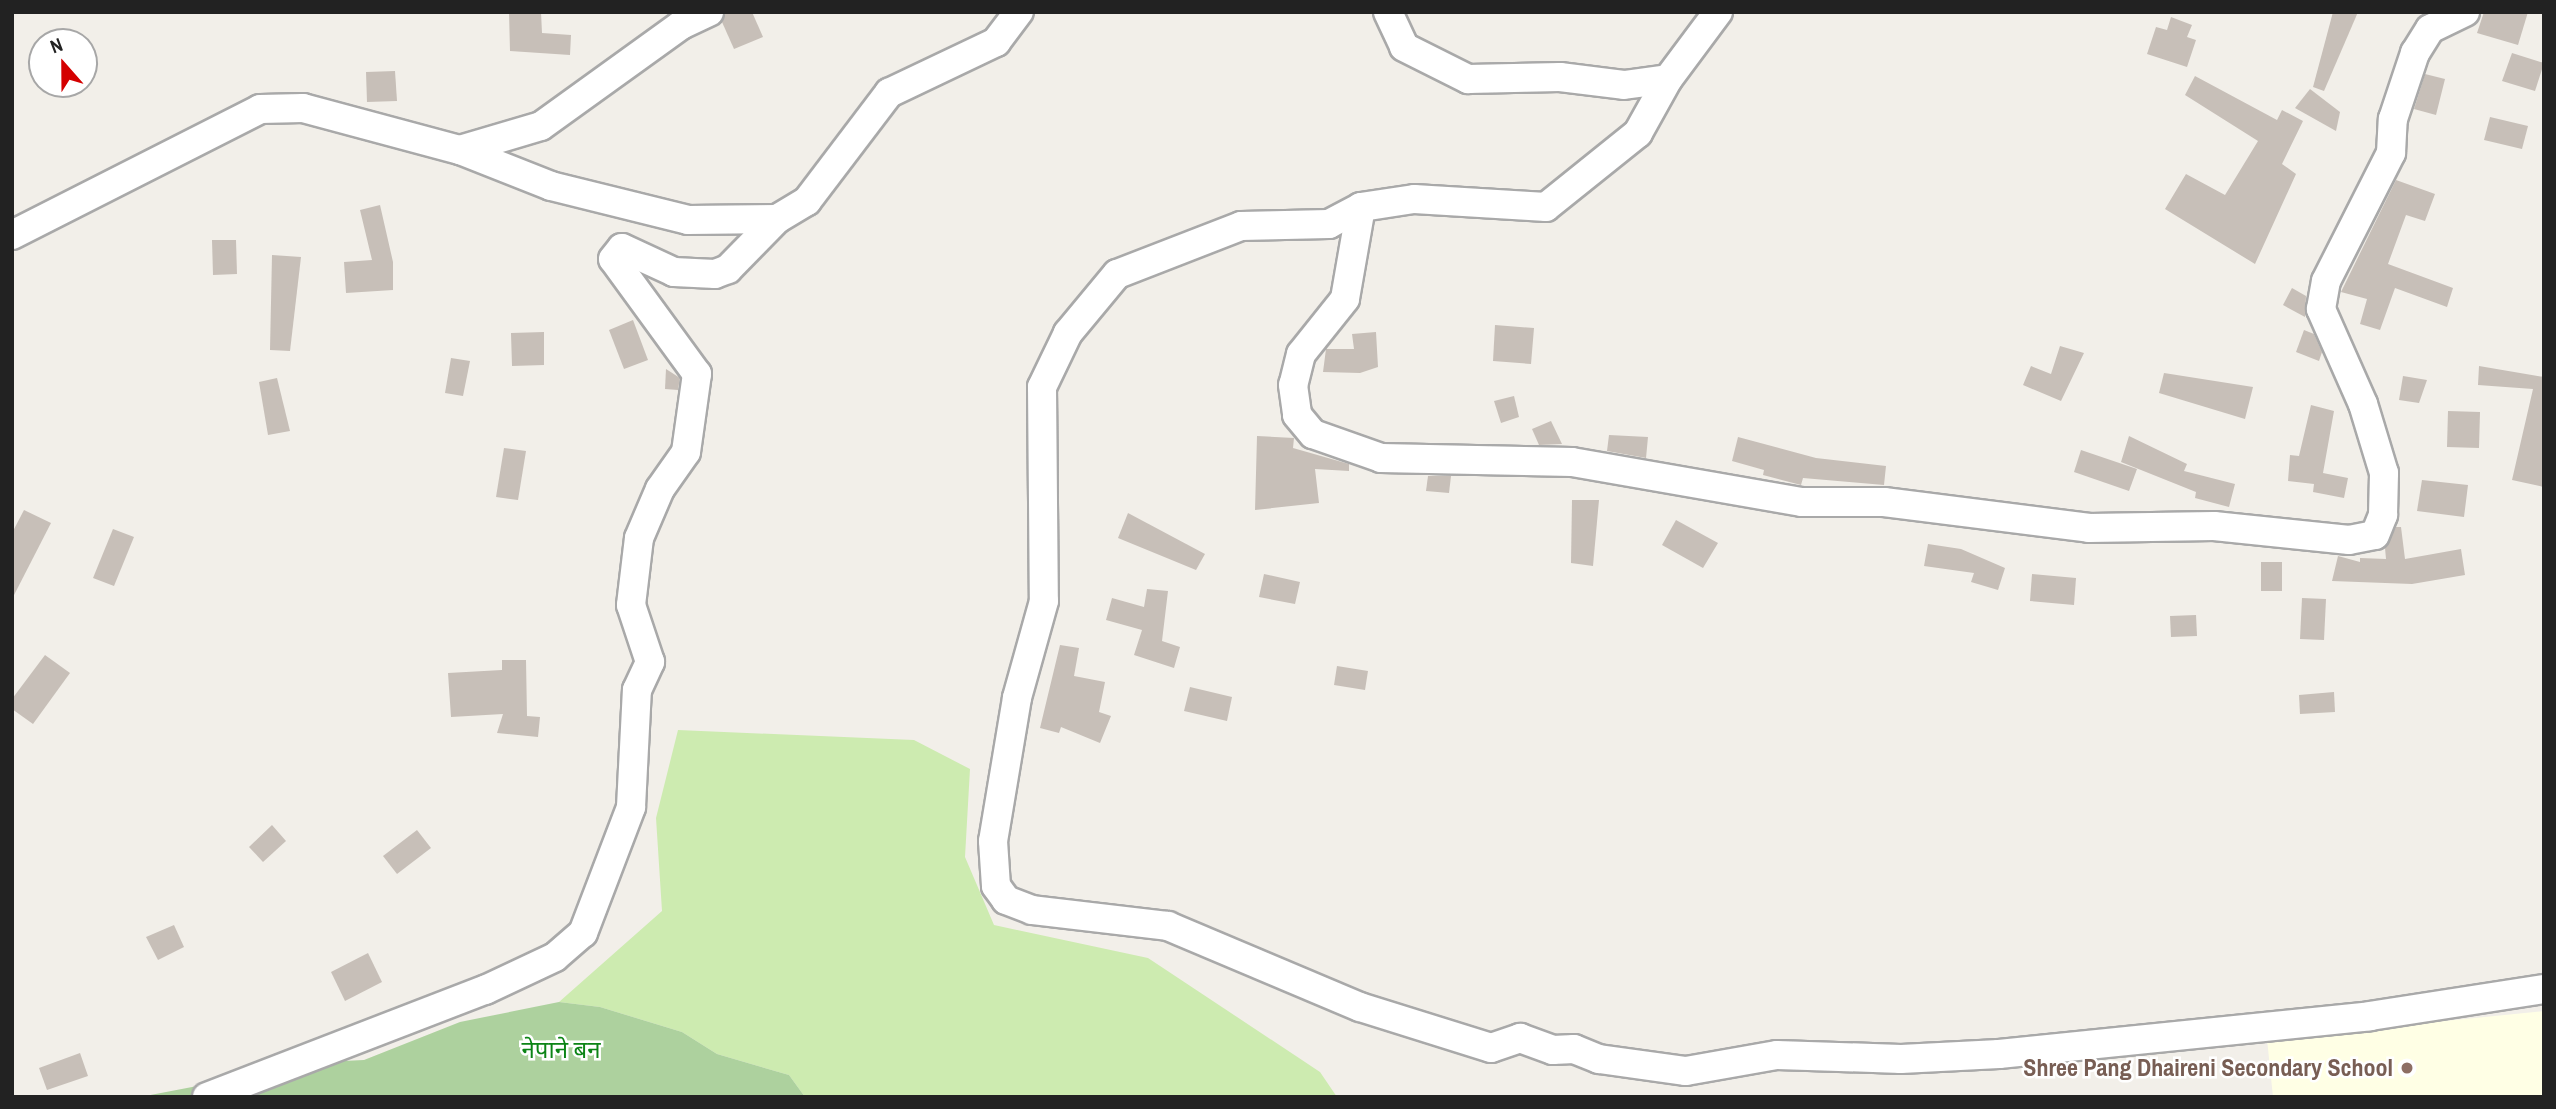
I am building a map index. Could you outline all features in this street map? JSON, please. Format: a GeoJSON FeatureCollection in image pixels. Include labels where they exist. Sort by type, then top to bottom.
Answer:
{"type":"FeatureCollection","features":[{"type":"Feature","properties":{"kind":"street"},"geometry":{"type":"LineString","coordinates":[[460,150],[541,125],[681,25],[709,12]]}},
{"type":"Feature","properties":{"kind":"street"},"geometry":{"type":"LineString","coordinates":[[207,1097],[485,990],[555,957],[583,933],[631,807],[638,690],[650,662],[631,605],[639,538],[660,489],[686,452],[697,374],[613,259],[622,248],[674,272],[715,274],[728,268],[777,219],[807,201],[890,93],[996,42],[1018,12]]}},
{"type":"Feature","properties":{"kind":"street"},"geometry":{"type":"LineString","coordinates":[[1388,12],[1404,47],[1468,79],[1560,77],[1625,85],[1668,79]]}},
{"type":"Feature","properties":{"kind":"street"},"geometry":{"type":"LineString","coordinates":[[1718,12],[1668,79],[1638,133],[1546,207],[1414,199],[1361,207],[1329,224],[1241,226],[1117,274],[1068,333],[1042,387],[1044,601],[1017,698],[993,841],[996,886],[1006,900],[1032,910],[1168,926],[1360,1007],[1491,1048],[1520,1038],[1553,1050],[1574,1049],[1599,1059],[1686,1071],[1777,1055],[1901,1059],[1999,1054],[2370,1016],[2544,989]]}},
{"type":"Feature","properties":{"kind":"street"},"geometry":{"type":"LineString","coordinates":[[1361,207],[1356,261],[1345,299],[1301,354],[1293,385],[1297,415],[1313,434],[1381,458],[1572,462],[1802,502],[1884,502],[2089,528],[2154,523],[2349,540],[2375,535],[2383,515],[2384,473],[2363,404],[2321,309],[2326,281],[2391,153],[2393,119],[2415,53],[2430,29],[2465,12]]}},
{"type":"Feature","properties":{"kind":"street"},"geometry":{"type":"LineString","coordinates":[[12,236],[260,109],[303,108],[460,150],[551,187],[688,220],[777,219]]}},
{"type":"Feature","properties":{"kind":"shaded area","name":"Shree Pang Dhaireni Secondary School"},"geometry":{"type":"Polygon","coordinates":[[[2544,1011],[2544,1097],[2273,1097],[2267,1039],[2544,1011]]]}},
{"type":"Feature","properties":{"kind":"green space"},"geometry":{"type":"Polygon","coordinates":[[[678,730],[914,740],[970,769],[965,857],[994,925],[1148,958],[1320,1072],[1337,1097],[805,1097],[789,1075],[717,1054],[682,1032],[600,1007],[559,1002],[662,911],[656,818],[678,730]]]}},
{"type":"Feature","properties":{"kind":"green space","name":"नेपाने बन"},"geometry":{"type":"Polygon","coordinates":[[[559,1002],[600,1007],[682,1032],[717,1054],[789,1075],[805,1097],[140,1097],[322,1062],[364,1060],[460,1022],[559,1002]]]}},
{"type":"Feature","properties":{"kind":"building"},"geometry":{"type":"Polygon","coordinates":[[[509,12],[541,12],[542,33],[571,35],[570,55],[510,51],[509,12]]]}},
{"type":"Feature","properties":{"kind":"building"},"geometry":{"type":"Polygon","coordinates":[[[725,12],[752,12],[763,37],[734,49],[722,22],[725,12]]]}},
{"type":"Feature","properties":{"kind":"building"},"geometry":{"type":"Polygon","coordinates":[[[2333,12],[2358,12],[2324,91],[2313,87],[2333,12]]]}},
{"type":"Feature","properties":{"kind":"building"},"geometry":{"type":"Polygon","coordinates":[[[2484,12],[2528,12],[2518,45],[2477,33],[2484,12]]]}},
{"type":"Feature","properties":{"kind":"building"},"geometry":{"type":"Polygon","coordinates":[[[2171,17],[2192,25],[2187,37],[2196,40],[2187,67],[2147,54],[2156,27],[2167,30],[2171,17]]]}},
{"type":"Feature","properties":{"kind":"building"},"geometry":{"type":"Polygon","coordinates":[[[2512,53],[2544,63],[2535,91],[2502,81],[2512,53]]]}},
{"type":"Feature","properties":{"kind":"building"},"geometry":{"type":"Polygon","coordinates":[[[395,71],[397,101],[367,102],[366,72],[395,71]]]}},
{"type":"Feature","properties":{"kind":"building"},"geometry":{"type":"Polygon","coordinates":[[[2425,74],[2445,79],[2436,115],[2414,109],[2425,74]]]}},
{"type":"Feature","properties":{"kind":"building"},"geometry":{"type":"Polygon","coordinates":[[[2195,76],[2277,120],[2282,110],[2303,121],[2282,164],[2296,174],[2255,264],[2165,209],[2186,174],[2225,195],[2258,141],[2185,95],[2195,76]]]}},
{"type":"Feature","properties":{"kind":"building"},"geometry":{"type":"Polygon","coordinates":[[[2310,89],[2340,112],[2336,131],[2295,108],[2310,89]]]}},
{"type":"Feature","properties":{"kind":"building"},"geometry":{"type":"Polygon","coordinates":[[[2490,117],[2528,126],[2522,149],[2484,140],[2490,117]]]}},
{"type":"Feature","properties":{"kind":"building"},"geometry":{"type":"Polygon","coordinates":[[[2396,180],[2435,194],[2425,221],[2406,215],[2388,264],[2453,288],[2447,307],[2395,288],[2380,330],[2360,324],[2367,299],[2341,292],[2396,180]]]}},
{"type":"Feature","properties":{"kind":"building"},"geometry":{"type":"Polygon","coordinates":[[[380,205],[393,262],[393,290],[346,293],[344,262],[372,260],[360,210],[380,205]]]}},
{"type":"Feature","properties":{"kind":"building"},"geometry":{"type":"Polygon","coordinates":[[[212,240],[236,240],[237,274],[213,275],[212,240]]]}},
{"type":"Feature","properties":{"kind":"building"},"geometry":{"type":"Polygon","coordinates":[[[272,255],[301,257],[290,351],[270,350],[272,255]]]}},
{"type":"Feature","properties":{"kind":"building"},"geometry":{"type":"Polygon","coordinates":[[[2292,288],[2306,296],[2305,317],[2283,305],[2292,288]]]}},
{"type":"Feature","properties":{"kind":"building"},"geometry":{"type":"Polygon","coordinates":[[[633,320],[648,360],[624,369],[609,330],[633,320]]]}},
{"type":"Feature","properties":{"kind":"building"},"geometry":{"type":"Polygon","coordinates":[[[1495,325],[1534,328],[1531,364],[1493,361],[1495,325]]]}},
{"type":"Feature","properties":{"kind":"building"},"geometry":{"type":"Polygon","coordinates":[[[2304,330],[2314,334],[2322,352],[2319,361],[2296,352],[2304,330]]]}},
{"type":"Feature","properties":{"kind":"building"},"geometry":{"type":"Polygon","coordinates":[[[544,332],[544,365],[512,366],[511,333],[544,332]]]}},
{"type":"Feature","properties":{"kind":"building"},"geometry":{"type":"Polygon","coordinates":[[[1376,332],[1378,367],[1360,373],[1323,372],[1326,349],[1354,349],[1352,334],[1376,332]]]}},
{"type":"Feature","properties":{"kind":"building"},"geometry":{"type":"Polygon","coordinates":[[[2060,346],[2084,353],[2061,401],[2023,385],[2031,366],[2051,374],[2060,346]]]}},
{"type":"Feature","properties":{"kind":"building"},"geometry":{"type":"Polygon","coordinates":[[[451,358],[470,361],[463,396],[445,393],[451,358]]]}},
{"type":"Feature","properties":{"kind":"building"},"geometry":{"type":"Polygon","coordinates":[[[2479,366],[2544,377],[2544,487],[2512,480],[2533,389],[2478,385],[2479,366]]]}},
{"type":"Feature","properties":{"kind":"building"},"geometry":{"type":"Polygon","coordinates":[[[666,369],[680,378],[678,390],[665,389],[666,369]]]}},
{"type":"Feature","properties":{"kind":"building"},"geometry":{"type":"Polygon","coordinates":[[[2164,373],[2253,387],[2245,419],[2159,393],[2164,373]]]}},
{"type":"Feature","properties":{"kind":"building"},"geometry":{"type":"Polygon","coordinates":[[[2403,376],[2427,380],[2419,403],[2399,400],[2403,376]]]}},
{"type":"Feature","properties":{"kind":"building"},"geometry":{"type":"Polygon","coordinates":[[[277,378],[290,431],[268,435],[259,382],[277,378]]]}},
{"type":"Feature","properties":{"kind":"building"},"geometry":{"type":"Polygon","coordinates":[[[1514,396],[1519,417],[1501,423],[1494,401],[1514,396]]]}},
{"type":"Feature","properties":{"kind":"building"},"geometry":{"type":"Polygon","coordinates":[[[2311,405],[2334,411],[2323,473],[2348,478],[2344,498],[2313,492],[2314,484],[2288,481],[2290,455],[2299,456],[2311,405]]]}},
{"type":"Feature","properties":{"kind":"building"},"geometry":{"type":"Polygon","coordinates":[[[2448,411],[2480,412],[2479,448],[2447,447],[2448,411]]]}},
{"type":"Feature","properties":{"kind":"building"},"geometry":{"type":"Polygon","coordinates":[[[1551,421],[1562,444],[1539,445],[1532,429],[1551,421]]]}},
{"type":"Feature","properties":{"kind":"building"},"geometry":{"type":"Polygon","coordinates":[[[1609,435],[1648,437],[1646,458],[1607,451],[1609,435]]]}},
{"type":"Feature","properties":{"kind":"building"},"geometry":{"type":"Polygon","coordinates":[[[1257,436],[1294,438],[1293,448],[1349,464],[1349,471],[1315,469],[1319,503],[1255,510],[1257,436]]]}},
{"type":"Feature","properties":{"kind":"building"},"geometry":{"type":"Polygon","coordinates":[[[2129,436],[2187,464],[2184,471],[2235,484],[2229,507],[2195,498],[2196,492],[2121,462],[2129,436]]]}},
{"type":"Feature","properties":{"kind":"building"},"geometry":{"type":"Polygon","coordinates":[[[1738,437],[1816,458],[1886,466],[1884,485],[1803,478],[1801,485],[1763,475],[1764,470],[1732,461],[1738,437]]]}},
{"type":"Feature","properties":{"kind":"building"},"geometry":{"type":"Polygon","coordinates":[[[504,448],[526,451],[518,500],[496,497],[504,448]]]}},
{"type":"Feature","properties":{"kind":"building"},"geometry":{"type":"Polygon","coordinates":[[[2081,450],[2137,469],[2129,491],[2074,472],[2081,450]]]}},
{"type":"Feature","properties":{"kind":"building"},"geometry":{"type":"Polygon","coordinates":[[[1428,476],[1451,476],[1449,493],[1426,491],[1428,476]]]}},
{"type":"Feature","properties":{"kind":"building"},"geometry":{"type":"Polygon","coordinates":[[[2422,480],[2468,485],[2464,517],[2417,511],[2422,480]]]}},
{"type":"Feature","properties":{"kind":"building"},"geometry":{"type":"Polygon","coordinates":[[[1572,500],[1599,500],[1593,566],[1571,563],[1572,500]]]}},
{"type":"Feature","properties":{"kind":"building"},"geometry":{"type":"Polygon","coordinates":[[[24,510],[51,523],[12,599],[12,533],[24,510]]]}},
{"type":"Feature","properties":{"kind":"building"},"geometry":{"type":"Polygon","coordinates":[[[1128,513],[1205,554],[1196,570],[1118,538],[1128,513]]]}},
{"type":"Feature","properties":{"kind":"building"},"geometry":{"type":"Polygon","coordinates":[[[1676,520],[1718,543],[1703,568],[1662,545],[1676,520]]]}},
{"type":"Feature","properties":{"kind":"building"},"geometry":{"type":"Polygon","coordinates":[[[2396,527],[2401,527],[2405,559],[2461,549],[2465,575],[2412,584],[2332,581],[2338,556],[2360,562],[2360,558],[2386,559],[2385,548],[2396,527]]]}},
{"type":"Feature","properties":{"kind":"building"},"geometry":{"type":"Polygon","coordinates":[[[113,529],[134,537],[114,586],[93,578],[113,529]]]}},
{"type":"Feature","properties":{"kind":"building"},"geometry":{"type":"Polygon","coordinates":[[[1928,544],[1961,549],[2005,568],[1998,590],[1971,582],[1974,573],[1924,566],[1928,544]]]}},
{"type":"Feature","properties":{"kind":"building"},"geometry":{"type":"Polygon","coordinates":[[[2261,562],[2282,562],[2282,591],[2261,591],[2261,562]]]}},
{"type":"Feature","properties":{"kind":"building"},"geometry":{"type":"Polygon","coordinates":[[[1264,574],[1300,582],[1295,604],[1259,597],[1264,574]]]}},
{"type":"Feature","properties":{"kind":"building"},"geometry":{"type":"Polygon","coordinates":[[[2032,574],[2076,578],[2074,605],[2030,601],[2032,574]]]}},
{"type":"Feature","properties":{"kind":"building"},"geometry":{"type":"Polygon","coordinates":[[[1147,589],[1168,591],[1162,641],[1180,647],[1174,668],[1134,655],[1142,630],[1106,620],[1112,598],[1144,607],[1147,589]]]}},
{"type":"Feature","properties":{"kind":"building"},"geometry":{"type":"Polygon","coordinates":[[[2302,598],[2326,599],[2324,640],[2300,639],[2302,598]]]}},
{"type":"Feature","properties":{"kind":"building"},"geometry":{"type":"Polygon","coordinates":[[[2196,615],[2197,636],[2171,637],[2170,616],[2196,615]]]}},
{"type":"Feature","properties":{"kind":"building"},"geometry":{"type":"Polygon","coordinates":[[[1060,645],[1079,648],[1074,676],[1105,682],[1099,712],[1111,716],[1100,743],[1061,727],[1059,733],[1040,728],[1060,645]]]}},
{"type":"Feature","properties":{"kind":"building"},"geometry":{"type":"Polygon","coordinates":[[[45,655],[70,673],[33,724],[12,709],[12,699],[45,655]]]}},
{"type":"Feature","properties":{"kind":"building"},"geometry":{"type":"Polygon","coordinates":[[[502,660],[526,660],[527,716],[540,717],[538,737],[497,733],[503,714],[451,717],[448,673],[502,670],[502,660]]]}},
{"type":"Feature","properties":{"kind":"building"},"geometry":{"type":"Polygon","coordinates":[[[1337,666],[1368,671],[1365,690],[1334,685],[1337,666]]]}},
{"type":"Feature","properties":{"kind":"building"},"geometry":{"type":"Polygon","coordinates":[[[1190,687],[1232,697],[1227,721],[1184,711],[1190,687]]]}},
{"type":"Feature","properties":{"kind":"building"},"geometry":{"type":"Polygon","coordinates":[[[2334,692],[2335,712],[2300,714],[2299,695],[2334,692]]]}},
{"type":"Feature","properties":{"kind":"building"},"geometry":{"type":"Polygon","coordinates":[[[272,825],[286,841],[263,862],[249,847],[272,825]]]}},
{"type":"Feature","properties":{"kind":"building"},"geometry":{"type":"Polygon","coordinates":[[[417,830],[431,848],[397,874],[383,856],[417,830]]]}},
{"type":"Feature","properties":{"kind":"building"},"geometry":{"type":"Polygon","coordinates":[[[174,925],[184,947],[158,960],[146,937],[174,925]]]}},
{"type":"Feature","properties":{"kind":"building"},"geometry":{"type":"Polygon","coordinates":[[[368,953],[382,982],[345,1001],[331,972],[368,953]]]}},
{"type":"Feature","properties":{"kind":"building"},"geometry":{"type":"Polygon","coordinates":[[[80,1053],[88,1076],[47,1090],[39,1068],[80,1053]]]}},
{"type":"Feature","properties":{"kind":"place","name":"Shree Pang Dhaireni Secondary School"},"geometry":{"type":"Point","coordinates":[2407,1068]}}]}
